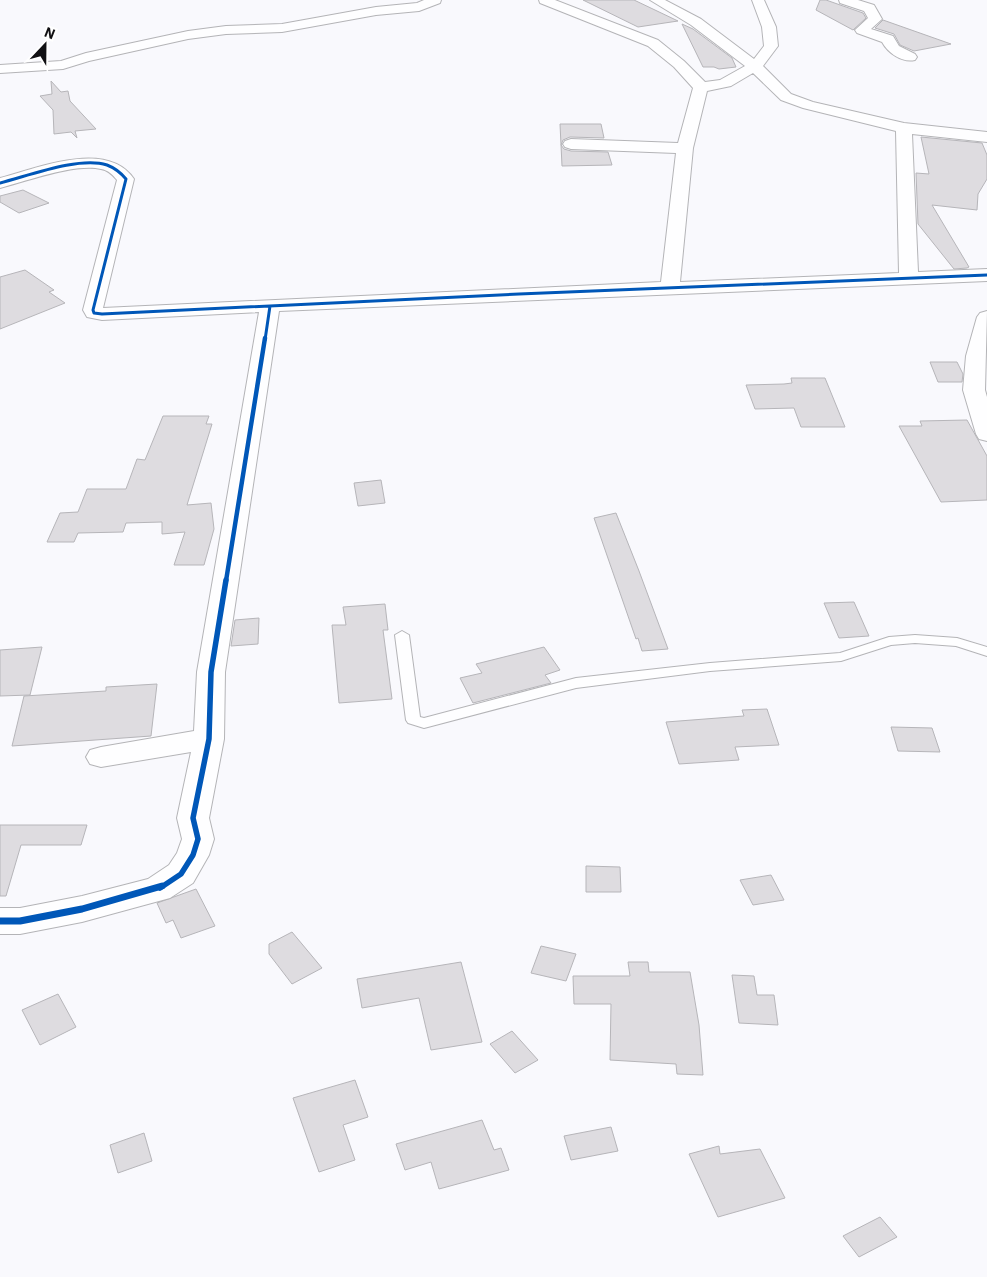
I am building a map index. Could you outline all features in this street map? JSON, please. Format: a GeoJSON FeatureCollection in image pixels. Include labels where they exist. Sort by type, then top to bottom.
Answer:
{"type":"FeatureCollection","features":[{"type":"Feature","properties":{"kind":"street"},"geometry":{"type":"LineString","coordinates":[[363,0],[364,4],[376,11]]}},
{"type":"Feature","properties":{"kind":"street"},"geometry":{"type":"LineString","coordinates":[[0,69],[62,65],[86,57],[157,44],[188,35],[226,30],[282,28],[376,11],[419,7],[435,0]]}},
{"type":"Feature","properties":{"kind":"street"},"geometry":{"type":"LineString","coordinates":[[545,0],[569,12],[653,43],[679,64],[701,87],[716,87],[725,84],[744,71],[755,67],[770,46],[769,27],[758,0]]}},
{"type":"Feature","properties":{"kind":"street"},"geometry":{"type":"LineString","coordinates":[[656,0],[696,22],[755,67],[786,97],[808,106],[904,128],[987,137]]}},
{"type":"Feature","properties":{"kind":"street"},"geometry":{"type":"LineString","coordinates":[[845,0],[869,8],[875,19],[862,30],[888,39],[893,49],[910,57]]}},
{"type":"Feature","properties":{"kind":"street"},"geometry":{"type":"LineString","coordinates":[[670,288],[685,148],[701,87]]}},
{"type":"Feature","properties":{"kind":"street"},"geometry":{"type":"LineString","coordinates":[[904,128],[908,278]]}},
{"type":"Feature","properties":{"kind":"street"},"geometry":{"type":"LineString","coordinates":[[571,144],[685,148]]}},
{"type":"Feature","properties":{"kind":"street"},"geometry":{"type":"LineString","coordinates":[[0,183],[73,166],[97,163],[116,169],[126,179],[93,310],[94,313],[112,315],[270,306],[987,275]]}},
{"type":"Feature","properties":{"kind":"street"},"geometry":{"type":"LineString","coordinates":[[0,921],[20,921],[82,909],[158,889],[181,874],[193,855],[198,839],[193,818],[209,739],[211,672],[270,306]]}},
{"type":"Feature","properties":{"kind":"street"},"geometry":{"type":"LineString","coordinates":[[987,317],[976,356],[974,390],[987,434]]}},
{"type":"Feature","properties":{"kind":"street"},"geometry":{"type":"LineString","coordinates":[[101,757],[209,739]]}},
{"type":"Feature","properties":{"kind":"lane"},"geometry":{"type":"LineString","coordinates":[[402,635],[413,720],[424,723],[576,682],[841,657],[889,642],[915,639],[957,642],[987,652]]}},
{"type":"Feature","properties":{"kind":"building"},"geometry":{"type":"Polygon","coordinates":[[[583,0],[634,0],[678,21],[638,27],[583,0]]]}},
{"type":"Feature","properties":{"kind":"building"},"geometry":{"type":"Polygon","coordinates":[[[820,0],[826,0],[863,13],[866,18],[853,30],[816,10],[820,0]]]}},
{"type":"Feature","properties":{"kind":"building"},"geometry":{"type":"Polygon","coordinates":[[[883,20],[951,44],[914,51],[900,45],[894,34],[875,28],[883,20]]]}},
{"type":"Feature","properties":{"kind":"building"},"geometry":{"type":"Polygon","coordinates":[[[682,24],[693,29],[732,58],[736,67],[719,69],[703,67],[682,24]]]}},
{"type":"Feature","properties":{"kind":"building"},"geometry":{"type":"Polygon","coordinates":[[[51,81],[61,92],[68,91],[70,101],[96,129],[75,131],[77,138],[71,132],[54,134],[53,110],[40,96],[52,94],[51,81]]]}},
{"type":"Feature","properties":{"kind":"building"},"geometry":{"type":"Polygon","coordinates":[[[560,124],[601,124],[604,138],[570,137],[563,140],[561,145],[560,124]]]}},
{"type":"Feature","properties":{"kind":"building"},"geometry":{"type":"Polygon","coordinates":[[[921,137],[982,143],[987,155],[987,179],[978,194],[977,210],[932,205],[969,267],[967,268],[954,269],[918,224],[916,173],[929,174],[921,137]]]}},
{"type":"Feature","properties":{"kind":"building"},"geometry":{"type":"Polygon","coordinates":[[[561,145],[564,149],[571,151],[608,152],[612,165],[562,166],[561,145]]]}},
{"type":"Feature","properties":{"kind":"building"},"geometry":{"type":"Polygon","coordinates":[[[23,190],[49,203],[19,213],[0,202],[0,196],[23,190]]]}},
{"type":"Feature","properties":{"kind":"building"},"geometry":{"type":"Polygon","coordinates":[[[25,270],[54,290],[49,292],[65,303],[0,329],[0,277],[25,270]]]}},
{"type":"Feature","properties":{"kind":"building"},"geometry":{"type":"Polygon","coordinates":[[[930,362],[957,362],[963,374],[962,382],[938,382],[930,362]]]}},
{"type":"Feature","properties":{"kind":"building"},"geometry":{"type":"Polygon","coordinates":[[[791,378],[825,378],[845,427],[801,427],[794,408],[755,409],[746,385],[792,383],[791,378]]]}},
{"type":"Feature","properties":{"kind":"building"},"geometry":{"type":"Polygon","coordinates":[[[163,416],[209,416],[206,424],[212,424],[187,505],[211,503],[214,529],[204,565],[174,565],[185,532],[162,534],[162,522],[126,523],[123,532],[78,533],[74,542],[47,542],[60,513],[78,512],[87,489],[126,489],[137,459],[145,460],[163,416]]]}},
{"type":"Feature","properties":{"kind":"building"},"geometry":{"type":"Polygon","coordinates":[[[967,420],[987,456],[987,500],[941,502],[899,426],[922,426],[920,421],[967,420]]]}},
{"type":"Feature","properties":{"kind":"building"},"geometry":{"type":"Polygon","coordinates":[[[381,480],[385,503],[358,506],[354,483],[381,480]]]}},
{"type":"Feature","properties":{"kind":"building"},"geometry":{"type":"Polygon","coordinates":[[[616,513],[668,649],[642,651],[638,638],[636,639],[594,518],[616,513]]]}},
{"type":"Feature","properties":{"kind":"building"},"geometry":{"type":"Polygon","coordinates":[[[854,602],[869,636],[839,638],[824,603],[854,602]]]}},
{"type":"Feature","properties":{"kind":"building"},"geometry":{"type":"Polygon","coordinates":[[[385,604],[388,630],[383,630],[392,699],[339,703],[332,625],[346,625],[343,607],[385,604]]]}},
{"type":"Feature","properties":{"kind":"building"},"geometry":{"type":"Polygon","coordinates":[[[259,618],[258,644],[231,646],[235,620],[259,618]]]}},
{"type":"Feature","properties":{"kind":"building"},"geometry":{"type":"Polygon","coordinates":[[[42,647],[30,695],[0,696],[0,650],[42,647]]]}},
{"type":"Feature","properties":{"kind":"building"},"geometry":{"type":"Polygon","coordinates":[[[544,647],[560,670],[545,675],[551,683],[473,703],[460,678],[482,673],[476,664],[544,647]]]}},
{"type":"Feature","properties":{"kind":"building"},"geometry":{"type":"Polygon","coordinates":[[[157,684],[151,736],[12,746],[24,696],[106,691],[106,687],[157,684]]]}},
{"type":"Feature","properties":{"kind":"building"},"geometry":{"type":"Polygon","coordinates":[[[767,709],[779,745],[735,747],[739,760],[679,764],[666,722],[744,716],[742,710],[767,709]]]}},
{"type":"Feature","properties":{"kind":"building"},"geometry":{"type":"Polygon","coordinates":[[[891,727],[932,728],[940,752],[898,751],[891,727]]]}},
{"type":"Feature","properties":{"kind":"building"},"geometry":{"type":"Polygon","coordinates":[[[0,825],[87,825],[81,845],[21,845],[6,896],[0,896],[0,825]]]}},
{"type":"Feature","properties":{"kind":"building"},"geometry":{"type":"Polygon","coordinates":[[[586,866],[620,867],[621,892],[586,892],[586,866]]]}},
{"type":"Feature","properties":{"kind":"building"},"geometry":{"type":"Polygon","coordinates":[[[771,875],[784,900],[753,905],[740,880],[771,875]]]}},
{"type":"Feature","properties":{"kind":"building"},"geometry":{"type":"Polygon","coordinates":[[[196,889],[215,926],[181,938],[173,920],[166,923],[157,903],[196,889]]]}},
{"type":"Feature","properties":{"kind":"building"},"geometry":{"type":"Polygon","coordinates":[[[292,932],[322,968],[292,984],[269,954],[269,944],[292,932]]]}},
{"type":"Feature","properties":{"kind":"building"},"geometry":{"type":"Polygon","coordinates":[[[541,946],[576,954],[566,981],[531,973],[541,946]]]}},
{"type":"Feature","properties":{"kind":"building"},"geometry":{"type":"Polygon","coordinates":[[[461,962],[482,1042],[431,1050],[419,998],[362,1008],[357,979],[461,962]]]}},
{"type":"Feature","properties":{"kind":"building"},"geometry":{"type":"Polygon","coordinates":[[[628,962],[648,962],[649,972],[690,972],[699,1025],[703,1075],[677,1074],[676,1064],[610,1060],[611,1004],[574,1004],[573,976],[630,976],[628,962]]]}},
{"type":"Feature","properties":{"kind":"building"},"geometry":{"type":"Polygon","coordinates":[[[732,975],[754,976],[757,995],[774,995],[778,1025],[739,1023],[732,975]]]}},
{"type":"Feature","properties":{"kind":"building"},"geometry":{"type":"Polygon","coordinates":[[[58,994],[76,1027],[40,1045],[22,1010],[58,994]]]}},
{"type":"Feature","properties":{"kind":"building"},"geometry":{"type":"Polygon","coordinates":[[[512,1031],[538,1060],[515,1073],[490,1044],[512,1031]]]}},
{"type":"Feature","properties":{"kind":"building"},"geometry":{"type":"Polygon","coordinates":[[[355,1080],[368,1117],[343,1125],[355,1160],[319,1172],[293,1098],[355,1080]]]}},
{"type":"Feature","properties":{"kind":"building"},"geometry":{"type":"Polygon","coordinates":[[[482,1120],[494,1150],[501,1148],[509,1170],[439,1189],[431,1162],[405,1170],[396,1144],[482,1120]]]}},
{"type":"Feature","properties":{"kind":"building"},"geometry":{"type":"Polygon","coordinates":[[[611,1127],[618,1151],[571,1160],[564,1136],[611,1127]]]}},
{"type":"Feature","properties":{"kind":"building"},"geometry":{"type":"Polygon","coordinates":[[[144,1133],[152,1161],[118,1173],[110,1145],[144,1133]]]}},
{"type":"Feature","properties":{"kind":"building"},"geometry":{"type":"Polygon","coordinates":[[[719,1146],[720,1154],[760,1149],[785,1198],[718,1217],[689,1154],[719,1146]]]}},
{"type":"Feature","properties":{"kind":"building"},"geometry":{"type":"Polygon","coordinates":[[[880,1217],[897,1237],[859,1257],[843,1236],[880,1217]]]}},
{"type":"Feature","properties":{"kind":"cycle path"},"geometry":{"type":"LineString","coordinates":[[0,183],[67,166],[93,163],[110,166],[126,179],[93,310],[94,313],[102,314],[519,294],[987,275]]}},
{"type":"Feature","properties":{"kind":"cycle path"},"geometry":{"type":"LineString","coordinates":[[0,921],[20,921],[82,909],[158,889],[181,874],[193,855],[198,839],[193,818],[209,739],[211,672],[270,306]]}}]}
